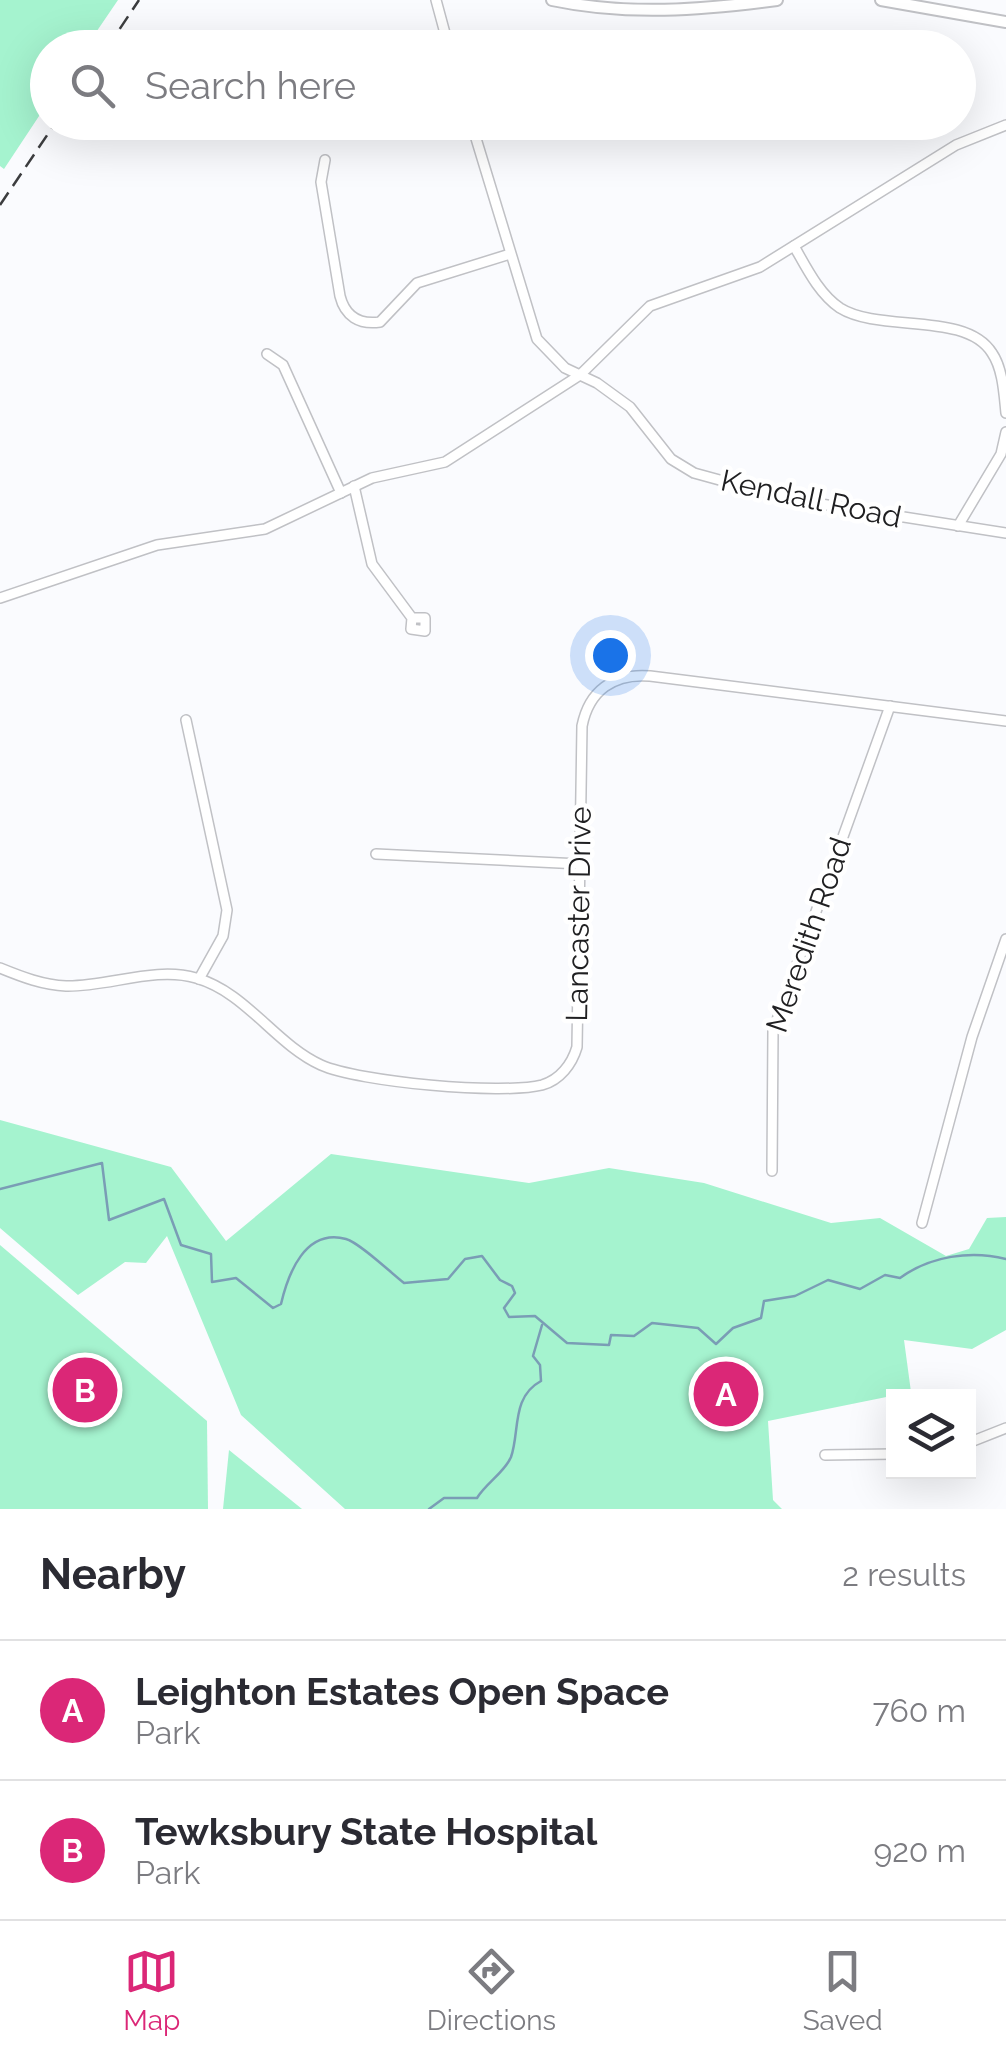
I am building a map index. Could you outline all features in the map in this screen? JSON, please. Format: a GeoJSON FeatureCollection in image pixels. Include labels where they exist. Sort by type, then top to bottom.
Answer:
{"type":"FeatureCollection","features":[{"type":"Feature","properties":{"kind":"main road"},"geometry":{"type":"LineString","coordinates":[[552,0],[586,7],[657,10],[776,0]]}},
{"type":"Feature","properties":{"kind":"main road"},"geometry":{"type":"LineString","coordinates":[[884,0],[1006,22]]}},
{"type":"Feature","properties":{"kind":"street"},"geometry":{"type":"LineString","coordinates":[[436,0],[444,30]]}},
{"type":"Feature","properties":{"kind":"street"},"geometry":{"type":"LineString","coordinates":[[976,137],[1006,126]]}},
{"type":"Feature","properties":{"kind":"street","name":"Kendall Road"},"geometry":{"type":"LineString","coordinates":[[476,140],[537,339],[578,376],[614,393],[646,423],[671,459],[694,473],[804,502],[1006,533]]}},
{"type":"Feature","properties":{"kind":"street"},"geometry":{"type":"LineString","coordinates":[[0,598],[157,545],[265,529],[354,486],[444,462],[578,376],[650,306],[760,267],[969,140]]}},
{"type":"Feature","properties":{"kind":"street"},"geometry":{"type":"LineString","coordinates":[[325,160],[321,182],[340,296],[356,320],[374,323],[385,319],[417,284],[510,254]]}},
{"type":"Feature","properties":{"kind":"street"},"geometry":{"type":"LineString","coordinates":[[794,246],[828,298],[840,308],[868,319],[964,333],[987,347],[999,370],[1006,413]]}},
{"type":"Feature","properties":{"kind":"street"},"geometry":{"type":"LineString","coordinates":[[268,354],[283,365],[341,493]]}},
{"type":"Feature","properties":{"kind":"street"},"geometry":{"type":"LineString","coordinates":[[958,526],[1001,454],[1006,432]]}},
{"type":"Feature","properties":{"kind":"street"},"geometry":{"type":"LineString","coordinates":[[354,486],[372,564],[412,618]]}},
{"type":"Feature","properties":{"kind":"street","name":"Lancaster Drive"},"geometry":{"type":"LineString","coordinates":[[199,978],[229,994],[313,1060],[334,1069],[434,1084],[542,1084],[565,1071],[577,1047],[582,726],[594,694],[614,681],[650,676],[1006,721]]}},
{"type":"Feature","properties":{"kind":"street","name":"Meredith Road"},"geometry":{"type":"LineString","coordinates":[[772,1171],[772,1030],[890,706]]}},
{"type":"Feature","properties":{"kind":"street"},"geometry":{"type":"LineString","coordinates":[[0,968],[34,981],[67,986],[169,975],[199,978],[223,936],[227,910],[186,720]]}},
{"type":"Feature","properties":{"kind":"street"},"geometry":{"type":"LineString","coordinates":[[376,854],[580,864]]}},
{"type":"Feature","properties":{"kind":"street"},"geometry":{"type":"LineString","coordinates":[[922,1223],[972,1037],[1006,939]]}},
{"type":"Feature","properties":{"kind":"street"},"geometry":{"type":"LineString","coordinates":[[976,1440],[1006,1428]]}},
{"type":"Feature","properties":{"kind":"street"},"geometry":{"type":"LineString","coordinates":[[825,1455],[886,1454]]}},
{"type":"Feature","properties":{"kind":"green space"},"geometry":{"type":"Polygon","coordinates":[[[0,0],[118,0],[98,30],[30,30],[30,130],[4,169],[0,166],[0,0]]]}},
{"type":"Feature","properties":{"kind":"green space"},"geometry":{"type":"Polygon","coordinates":[[[0,1120],[171,1167],[226,1241],[331,1154],[529,1183],[609,1168],[704,1183],[831,1223],[880,1218],[946,1256],[969,1249],[987,1218],[1006,1217],[1006,1330],[972,1349],[904,1340],[911,1389],[886,1389],[886,1397],[768,1421],[773,1500],[782,1509],[345,1509],[241,1415],[167,1236],[146,1263],[125,1262],[78,1295],[0,1228],[0,1120]]]}},
{"type":"Feature","properties":{"kind":"green space"},"geometry":{"type":"Polygon","coordinates":[[[0,1245],[207,1421],[208,1509],[0,1509],[0,1245]]]}},
{"type":"Feature","properties":{"kind":"green space"},"geometry":{"type":"Polygon","coordinates":[[[229,1450],[302,1509],[223,1509],[229,1450]]]}},
{"type":"Feature","properties":{"kind":"waterway"},"geometry":{"type":"LineString","coordinates":[[0,1189],[102,1163],[109,1220],[164,1199],[181,1245],[211,1254],[212,1282],[236,1278],[273,1308],[281,1304],[301,1256],[320,1240],[332,1237],[352,1242],[404,1283],[448,1279],[465,1259],[482,1256],[500,1280],[512,1286],[515,1293],[504,1308],[509,1317],[535,1316],[567,1343],[609,1345],[611,1335],[634,1336],[652,1323],[698,1328],[716,1344],[733,1328],[761,1318],[764,1301],[795,1296],[828,1280],[860,1289],[885,1275],[900,1278],[924,1264],[951,1257],[979,1255],[1006,1259]]}},
{"type":"Feature","properties":{"kind":"waterway"},"geometry":{"type":"LineString","coordinates":[[429,1509],[444,1498],[477,1498],[508,1462],[521,1405],[531,1388],[541,1381],[540,1365],[533,1356],[542,1325]]}},
{"type":"Feature","properties":{"kind":"railway"},"geometry":{"type":"LineString","coordinates":[[119,30],[139,0]]}},
{"type":"Feature","properties":{"kind":"railway"},"geometry":{"type":"LineString","coordinates":[[0,205],[44,140]]}},
{"type":"Feature","properties":{"kind":"place","name":"Tewksbury State Hospital"},"geometry":{"type":"Point","coordinates":[85,1390]}},
{"type":"Feature","properties":{"kind":"place","name":"Leighton Estates Open Space"},"geometry":{"type":"Point","coordinates":[726,1394]}}]}
